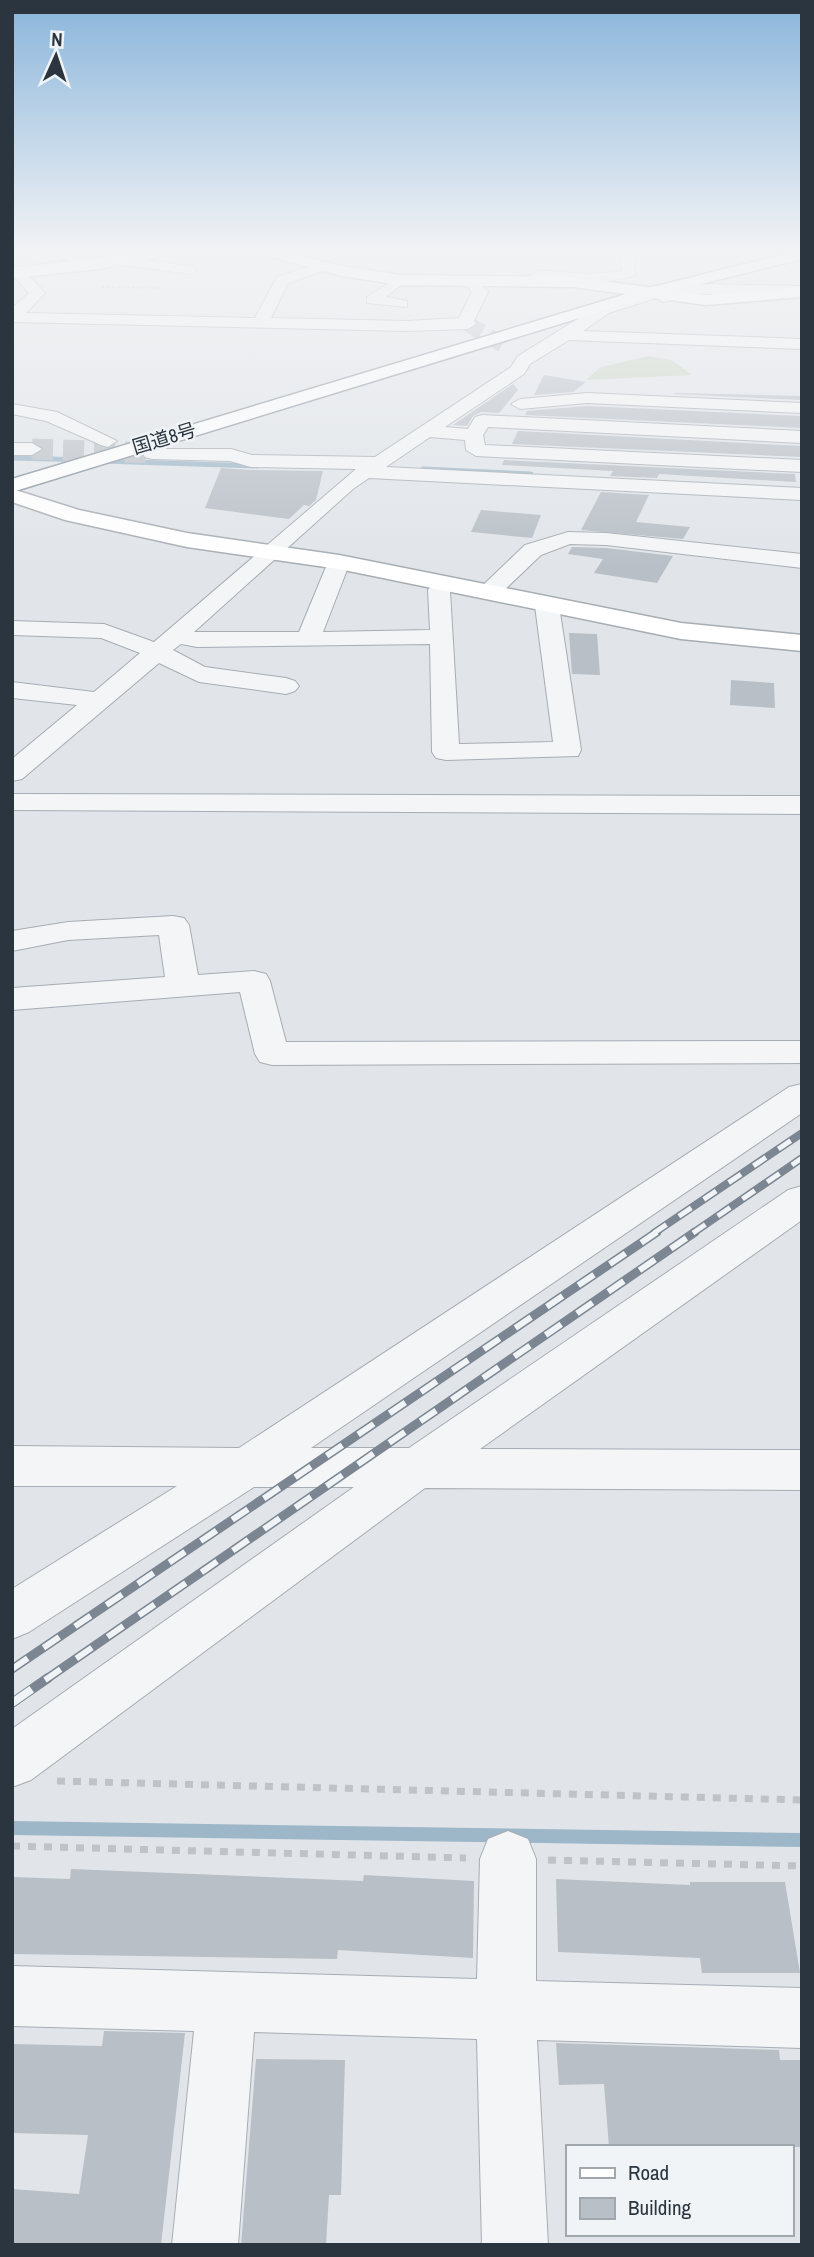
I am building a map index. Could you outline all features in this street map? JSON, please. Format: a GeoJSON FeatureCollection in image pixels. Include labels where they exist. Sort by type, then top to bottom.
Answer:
{"type":"FeatureCollection","features":[{"type":"Feature","properties":{"kind":"main road","name":"国道8号"},"geometry":{"type":"LineString","coordinates":[[12,472],[264,392],[395,358]]}},
{"type":"Feature","properties":{"kind":"main road","name":"国道8号"},"geometry":{"type":"LineString","coordinates":[[12,486],[434,358]]}},
{"type":"Feature","properties":{"kind":"main road"},"geometry":{"type":"LineString","coordinates":[[12,495],[73,515],[132,528],[270,553],[338,562],[547,606],[681,631],[802,643]]}},
{"type":"Feature","properties":{"kind":"street"},"geometry":{"type":"LineString","coordinates":[[12,773],[371,468],[518,370],[527,358]]}},
{"type":"Feature","properties":{"kind":"street"},"geometry":{"type":"LineString","coordinates":[[482,402],[603,392],[802,390]]}},
{"type":"Feature","properties":{"kind":"street"},"geometry":{"type":"LineString","coordinates":[[477,436],[486,407],[587,398],[802,408]]}},
{"type":"Feature","properties":{"kind":"street"},"geometry":{"type":"LineString","coordinates":[[745,406],[750,464]]}},
{"type":"Feature","properties":{"kind":"street"},"geometry":{"type":"LineString","coordinates":[[12,409],[51,416],[108,441]]}},
{"type":"Feature","properties":{"kind":"street"},"geometry":{"type":"LineString","coordinates":[[426,430],[750,464],[802,466]]}},
{"type":"Feature","properties":{"kind":"street"},"geometry":{"type":"LineString","coordinates":[[402,447],[477,436],[748,434],[802,437]]}},
{"type":"Feature","properties":{"kind":"street"},"geometry":{"type":"LineString","coordinates":[[12,449],[32,449]]}},
{"type":"Feature","properties":{"kind":"street"},"geometry":{"type":"LineString","coordinates":[[152,453],[231,455],[251,461],[802,494]]}},
{"type":"Feature","properties":{"kind":"street"},"geometry":{"type":"LineString","coordinates":[[488,593],[533,550],[568,538],[607,539],[802,561]]}},
{"type":"Feature","properties":{"kind":"street"},"geometry":{"type":"LineString","coordinates":[[308,639],[338,562]]}},
{"type":"Feature","properties":{"kind":"street"},"geometry":{"type":"LineString","coordinates":[[444,584],[439,590],[446,752],[568,750],[547,606]]}},
{"type":"Feature","properties":{"kind":"street"},"geometry":{"type":"LineString","coordinates":[[12,628],[104,631],[166,644],[197,640],[442,637]]}},
{"type":"Feature","properties":{"kind":"street"},"geometry":{"type":"LineString","coordinates":[[166,644],[199,674],[286,686]]}},
{"type":"Feature","properties":{"kind":"street"},"geometry":{"type":"LineString","coordinates":[[12,690],[100,700]]}},
{"type":"Feature","properties":{"kind":"street"},"geometry":{"type":"LineString","coordinates":[[12,802],[802,805]]}},
{"type":"Feature","properties":{"kind":"street"},"geometry":{"type":"LineString","coordinates":[[12,941],[68,931],[173,925],[183,986]]}},
{"type":"Feature","properties":{"kind":"street"},"geometry":{"type":"LineString","coordinates":[[12,999],[254,981],[272,1054],[802,1052]]}},
{"type":"Feature","properties":{"kind":"street"},"geometry":{"type":"LineString","coordinates":[[12,1616],[247,1467],[802,1096]]}},
{"type":"Feature","properties":{"kind":"street"},"geometry":{"type":"LineString","coordinates":[[12,1761],[417,1468],[802,1200]]}},
{"type":"Feature","properties":{"kind":"street"},"geometry":{"type":"LineString","coordinates":[[12,1466],[802,1470]]}},
{"type":"Feature","properties":{"kind":"street"},"geometry":{"type":"LineString","coordinates":[[508,1859],[506,2008],[514,2245]]}},
{"type":"Feature","properties":{"kind":"street"},"geometry":{"type":"LineString","coordinates":[[12,1996],[802,2018]]}},
{"type":"Feature","properties":{"kind":"street"},"geometry":{"type":"LineString","coordinates":[[205,2245],[226,2004]]}},
{"type":"Feature","properties":{"kind":"path"},"geometry":{"type":"LineString","coordinates":[[53,1781],[802,1800]]}},
{"type":"Feature","properties":{"kind":"path"},"geometry":{"type":"LineString","coordinates":[[12,1846],[802,1866]]}},
{"type":"Feature","properties":{"kind":"green space"},"geometry":{"type":"Polygon","coordinates":[[[639,358],[662,358],[671,360],[692,375],[586,380],[601,367],[639,358]]]}},
{"type":"Feature","properties":{"kind":"building"},"geometry":{"type":"Polygon","coordinates":[[[544,375],[586,382],[573,392],[534,395],[544,375]]]}},
{"type":"Feature","properties":{"kind":"building"},"geometry":{"type":"Polygon","coordinates":[[[513,384],[518,390],[499,413],[481,412],[473,416],[467,426],[453,425],[513,384]]]}},
{"type":"Feature","properties":{"kind":"building"},"geometry":{"type":"Polygon","coordinates":[[[674,394],[802,396],[802,400],[674,394]]]}},
{"type":"Feature","properties":{"kind":"building"},"geometry":{"type":"Polygon","coordinates":[[[587,406],[802,416],[802,428],[525,415],[527,411],[587,406]]]}},
{"type":"Feature","properties":{"kind":"building"},"geometry":{"type":"Polygon","coordinates":[[[518,431],[802,446],[802,457],[512,444],[518,431]]]}},
{"type":"Feature","properties":{"kind":"building"},"geometry":{"type":"Polygon","coordinates":[[[504,460],[795,474],[796,482],[659,474],[657,478],[610,476],[613,471],[502,465],[504,460]]]}},
{"type":"Feature","properties":{"kind":"building"},"geometry":{"type":"Polygon","coordinates":[[[221,468],[323,471],[316,500],[309,506],[304,505],[289,519],[205,508],[221,468]]]}},
{"type":"Feature","properties":{"kind":"building"},"geometry":{"type":"Polygon","coordinates":[[[601,492],[649,495],[636,522],[690,527],[683,539],[581,530],[601,492]]]}},
{"type":"Feature","properties":{"kind":"building"},"geometry":{"type":"Polygon","coordinates":[[[481,510],[541,515],[532,538],[471,532],[481,510]]]}},
{"type":"Feature","properties":{"kind":"building"},"geometry":{"type":"Polygon","coordinates":[[[572,547],[673,556],[657,583],[594,573],[603,559],[568,554],[572,547]]]}},
{"type":"Feature","properties":{"kind":"building"},"geometry":{"type":"Polygon","coordinates":[[[569,633],[597,634],[600,675],[572,674],[569,633]]]}},
{"type":"Feature","properties":{"kind":"building"},"geometry":{"type":"Polygon","coordinates":[[[731,680],[774,683],[775,708],[730,705],[731,680]]]}},
{"type":"Feature","properties":{"kind":"building"},"geometry":{"type":"Polygon","coordinates":[[[71,1869],[363,1881],[364,1875],[474,1881],[473,1958],[338,1950],[337,1959],[12,1954],[12,1877],[70,1879],[71,1869]]]}},
{"type":"Feature","properties":{"kind":"building"},"geometry":{"type":"Polygon","coordinates":[[[556,1879],[690,1885],[690,1882],[785,1882],[800,1973],[702,1973],[700,1958],[558,1952],[556,1879]]]}},
{"type":"Feature","properties":{"kind":"building"},"geometry":{"type":"Polygon","coordinates":[[[104,2031],[185,2033],[161,2245],[12,2245],[12,2189],[79,2194],[88,2135],[12,2133],[12,2044],[102,2046],[104,2031]]]}},
{"type":"Feature","properties":{"kind":"building"},"geometry":{"type":"Polygon","coordinates":[[[556,2043],[779,2050],[780,2060],[802,2060],[802,2147],[609,2145],[604,2084],[559,2085],[556,2043]]]}},
{"type":"Feature","properties":{"kind":"building"},"geometry":{"type":"Polygon","coordinates":[[[256,2059],[345,2060],[341,2195],[329,2195],[326,2245],[241,2245],[256,2059]]]}},
{"type":"Feature","properties":{"kind":"waterway"},"geometry":{"type":"LineString","coordinates":[[12,458],[87,460]]}},
{"type":"Feature","properties":{"kind":"waterway"},"geometry":{"type":"LineString","coordinates":[[101,461],[258,466]]}},
{"type":"Feature","properties":{"kind":"waterway"},"geometry":{"type":"LineString","coordinates":[[423,469],[531,474]]}},
{"type":"Feature","properties":{"kind":"waterway"},"geometry":{"type":"LineString","coordinates":[[12,1828],[802,1840]]}},
{"type":"Feature","properties":{"kind":"tunnel"},"geometry":{"type":"LineString","coordinates":[[32,449],[152,453]]}},
{"type":"Feature","properties":{"kind":"railway"},"geometry":{"type":"LineString","coordinates":[[654,1233],[802,1133]]}},
{"type":"Feature","properties":{"kind":"railway"},"geometry":{"type":"LineString","coordinates":[[693,1233],[802,1158]]}},
{"type":"Feature","properties":{"kind":"railway"},"geometry":{"type":"LineString","coordinates":[[12,1669],[657,1232]]}},
{"type":"Feature","properties":{"kind":"railway"},"geometry":{"type":"LineString","coordinates":[[45,1680],[695,1232]]}},
{"type":"Feature","properties":{"kind":"railway"},"geometry":{"type":"LineString","coordinates":[[12,1703],[48,1678]]}}]}
